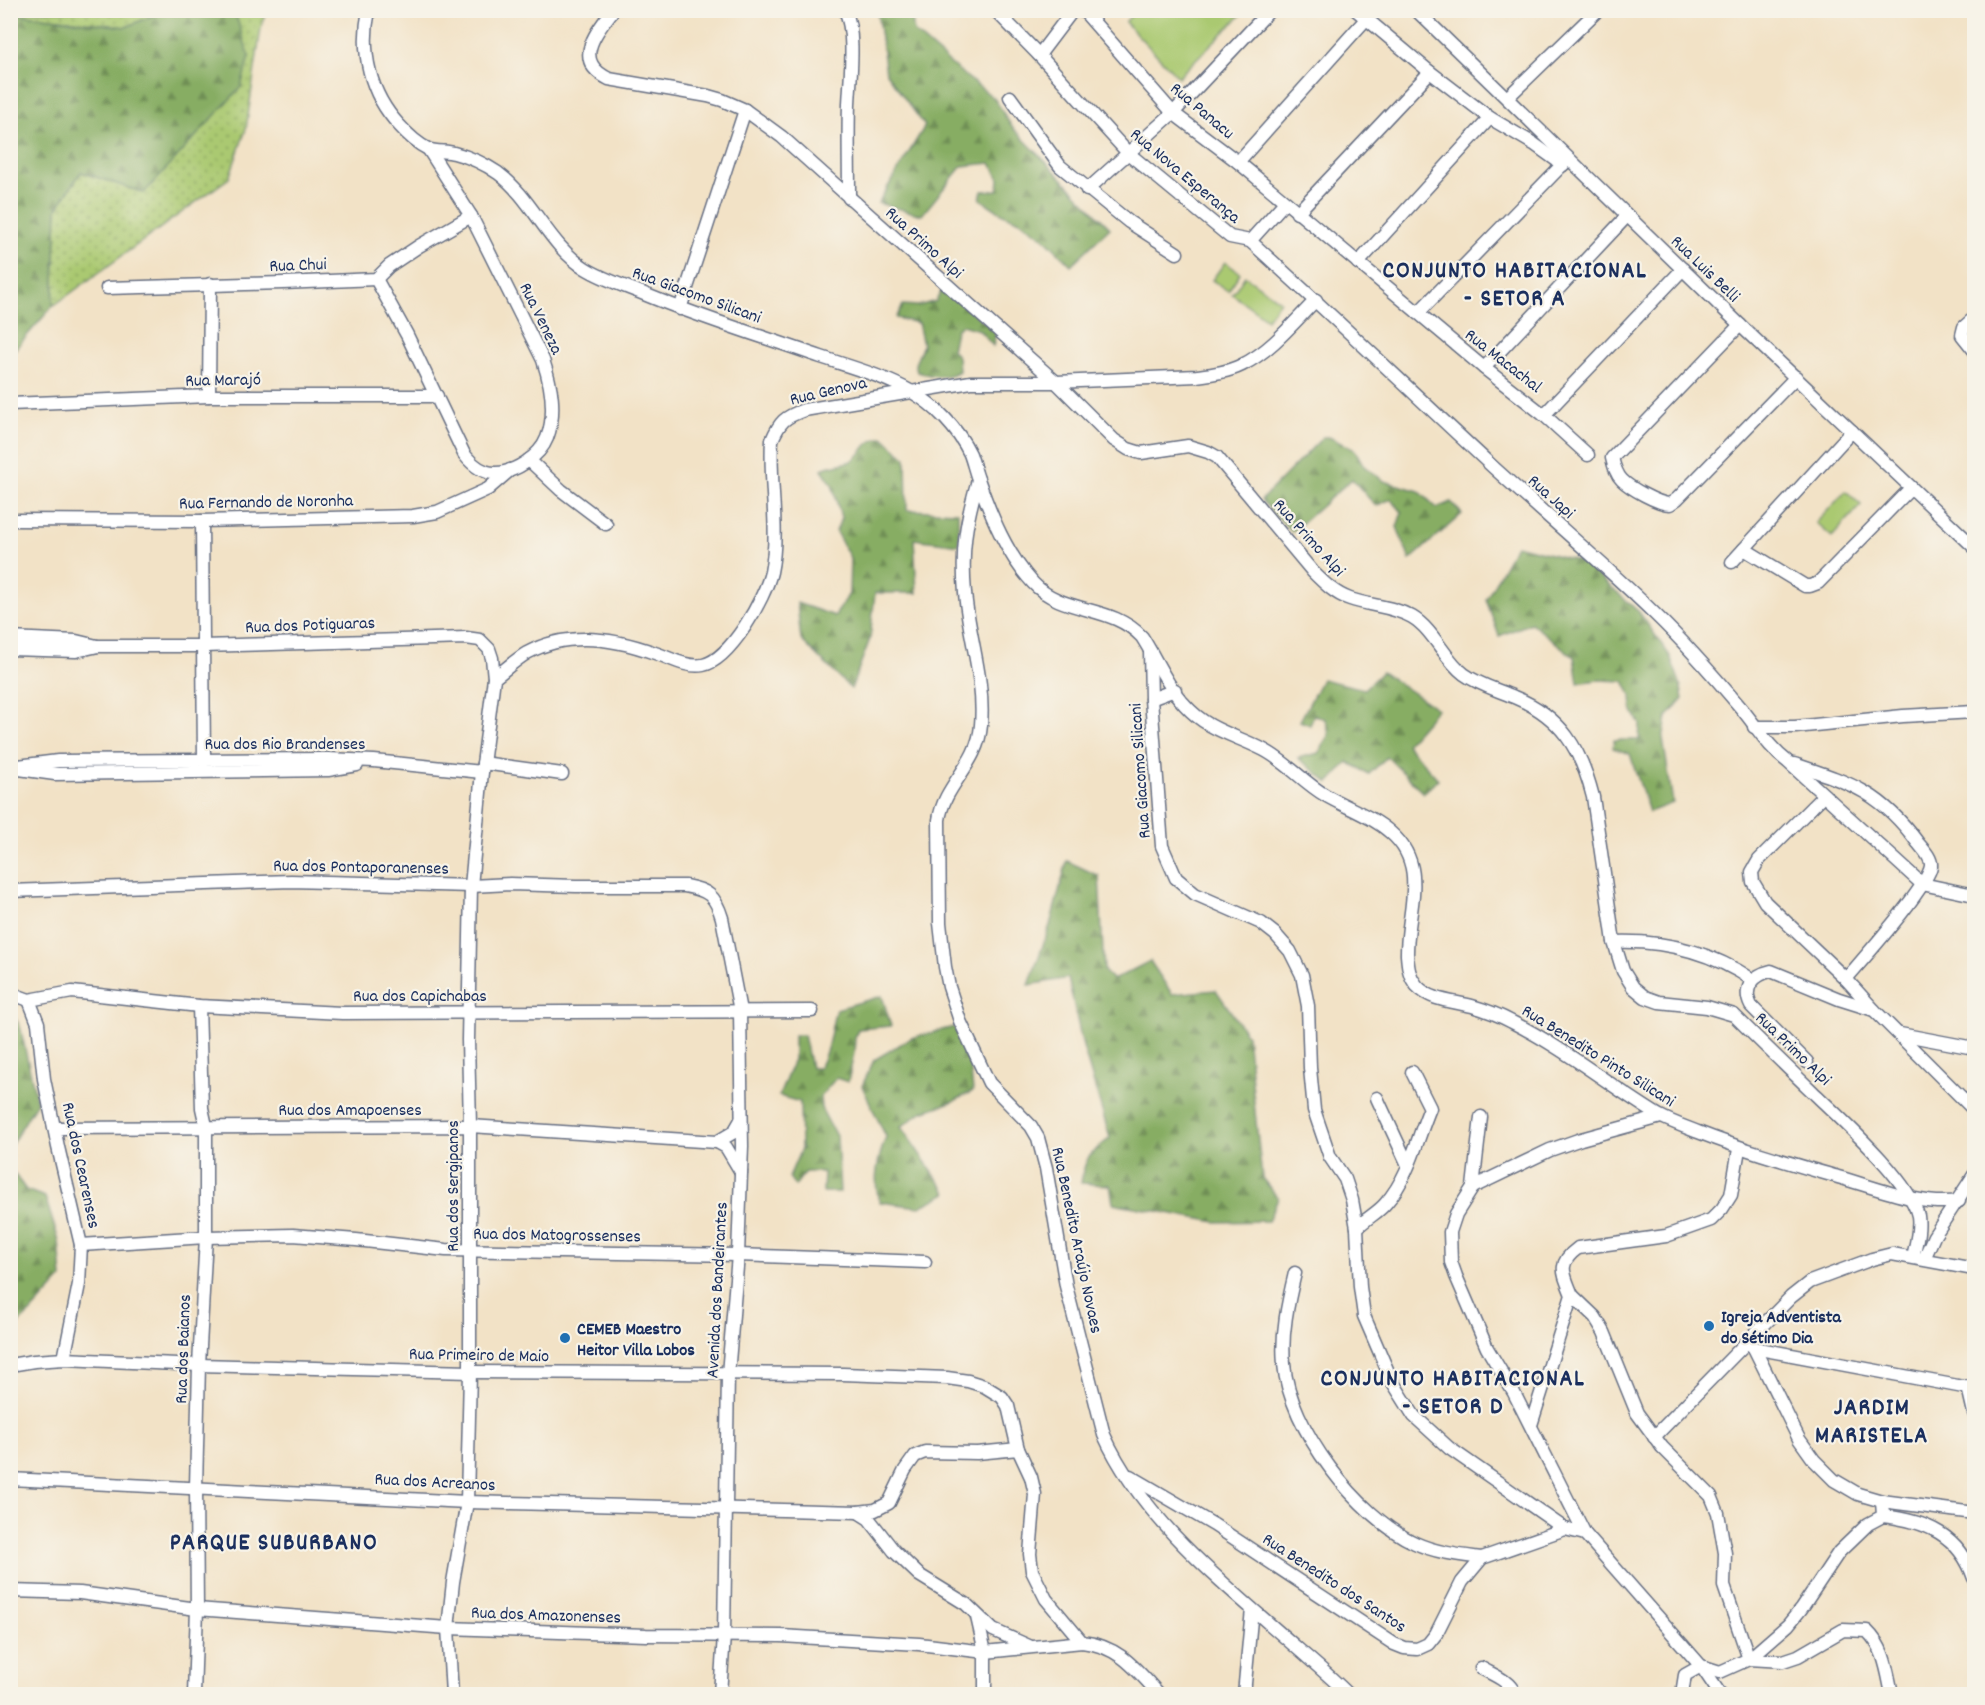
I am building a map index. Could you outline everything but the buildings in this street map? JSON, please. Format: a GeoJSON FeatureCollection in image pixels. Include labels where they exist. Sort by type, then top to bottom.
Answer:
{"type":"FeatureCollection","features":[{"type":"Feature","properties":{"kind":"street","name":"Rua Giacomo Silicani"},"geometry":{"type":"LineString","coordinates":[[369,10],[364,34],[371,77],[384,106],[411,138],[429,150],[454,153],[476,160],[499,174],[519,192],[567,254],[584,267],[607,279],[680,309],[866,372],[911,392],[934,407],[970,454],[978,480],[1006,545],[1022,570],[1043,592]]}},
{"type":"Feature","properties":{"kind":"street","name":"Rua Primo Alpi"},"geometry":{"type":"LineString","coordinates":[[613,10],[597,31],[589,49],[590,63],[597,73],[609,79],[708,96],[745,110],[782,137],[1056,382],[1114,440],[1128,449],[1141,453],[1188,446],[1217,457],[1313,573],[1328,586],[1351,600],[1400,612],[1413,618],[1423,626],[1452,663],[1464,674],[1476,682],[1530,704],[1551,717],[1572,742],[1588,776],[1614,942],[1623,970],[1633,987],[1645,997],[1659,1002],[1707,1007],[1734,1015],[1858,1136],[1893,1175],[1909,1197],[1917,1214],[1918,1258]]}},
{"type":"Feature","properties":{"kind":"street"},"geometry":{"type":"LineString","coordinates":[[846,10],[852,64],[849,106],[849,198]]}},
{"type":"Feature","properties":{"kind":"street","name":"Rua Nova Esperança"},"geometry":{"type":"LineString","coordinates":[[995,10],[1128,153],[1230,237],[1250,241],[1316,300]]}},
{"type":"Feature","properties":{"kind":"street"},"geometry":{"type":"LineString","coordinates":[[1039,55],[1073,10]]}},
{"type":"Feature","properties":{"kind":"street","name":"Rua Panacu"},"geometry":{"type":"LineString","coordinates":[[1083,10],[1173,113],[1238,162],[1285,202]]}},
{"type":"Feature","properties":{"kind":"street"},"geometry":{"type":"LineString","coordinates":[[1087,190],[1173,113],[1270,10]]}},
{"type":"Feature","properties":{"kind":"street"},"geometry":{"type":"LineString","coordinates":[[1356,10],[1430,72],[1490,118],[1565,162],[1418,313]]}},
{"type":"Feature","properties":{"kind":"street","name":"Rua Luis Belli"},"geometry":{"type":"LineString","coordinates":[[1416,10],[1508,98],[1565,162],[1627,216],[1974,547]]}},
{"type":"Feature","properties":{"kind":"street"},"geometry":{"type":"LineString","coordinates":[[1508,98],[1598,10]]}},
{"type":"Feature","properties":{"kind":"street"},"geometry":{"type":"LineString","coordinates":[[1238,162],[1367,18]]}},
{"type":"Feature","properties":{"kind":"street"},"geometry":{"type":"LineString","coordinates":[[1297,213],[1430,72]]}},
{"type":"Feature","properties":{"kind":"street"},"geometry":{"type":"LineString","coordinates":[[1010,98],[1060,166],[1129,222],[1177,253]]}},
{"type":"Feature","properties":{"kind":"street"},"geometry":{"type":"LineString","coordinates":[[680,309],[745,110]]}},
{"type":"Feature","properties":{"kind":"street"},"geometry":{"type":"LineString","coordinates":[[1358,263],[1490,118]]}},
{"type":"Feature","properties":{"kind":"street","name":"Rua Veneza"},"geometry":{"type":"LineString","coordinates":[[376,279],[407,335],[470,463],[494,473],[510,469],[529,460],[539,451],[547,438],[553,400],[550,380],[543,360],[471,216],[429,150]]}},
{"type":"Feature","properties":{"kind":"street"},"geometry":{"type":"LineString","coordinates":[[1250,241],[1285,202]]}},
{"type":"Feature","properties":{"kind":"street","name":"Rua Macachal"},"geometry":{"type":"LineString","coordinates":[[1285,202],[1484,368],[1544,415],[1588,455]]}},
{"type":"Feature","properties":{"kind":"street"},"geometry":{"type":"LineString","coordinates":[[376,279],[389,266],[418,246],[471,216]]}},
{"type":"Feature","properties":{"kind":"street"},"geometry":{"type":"LineString","coordinates":[[1484,368],[1627,216]]}},
{"type":"Feature","properties":{"kind":"street"},"geometry":{"type":"LineString","coordinates":[[1544,415],[1683,269]]}},
{"type":"Feature","properties":{"kind":"street","name":"Rua Chui"},"geometry":{"type":"LineString","coordinates":[[107,288],[376,279]]}},
{"type":"Feature","properties":{"kind":"street"},"geometry":{"type":"LineString","coordinates":[[209,396],[210,284]]}},
{"type":"Feature","properties":{"kind":"street","name":"Rua Genova"},"geometry":{"type":"LineString","coordinates":[[494,678],[526,654],[560,641],[591,639],[622,642],[686,664],[702,666],[715,661],[728,650],[760,602],[771,574],[775,545],[772,440],[778,426],[787,416],[804,410],[971,382],[1056,382],[1220,373],[1241,366],[1257,357],[1316,300]]}},
{"type":"Feature","properties":{"kind":"street","name":"Rua Japi"},"geometry":{"type":"LineString","coordinates":[[1316,300],[1463,439],[1638,597],[1739,705],[1775,753],[1788,762],[1922,884]]}},
{"type":"Feature","properties":{"kind":"street"},"geometry":{"type":"LineString","coordinates":[[1974,318],[1964,327],[1962,335],[1974,350]]}},
{"type":"Feature","properties":{"kind":"street"},"geometry":{"type":"LineString","coordinates":[[1740,325],[1612,458],[1616,472],[1623,482],[1663,504],[1670,504],[1796,377]]}},
{"type":"Feature","properties":{"kind":"street","name":"Rua Marajó"},"geometry":{"type":"LineString","coordinates":[[10,405],[209,396],[437,396]]}},
{"type":"Feature","properties":{"kind":"street"},"geometry":{"type":"LineString","coordinates":[[1732,562],[1852,431]]}},
{"type":"Feature","properties":{"kind":"street"},"geometry":{"type":"LineString","coordinates":[[529,460],[561,489],[606,524]]}},
{"type":"Feature","properties":{"kind":"street","name":"Rua Fernando de Noronha"},"geometry":{"type":"LineString","coordinates":[[10,520],[202,521],[413,516],[437,512],[488,489],[510,469]]}},
{"type":"Feature","properties":{"kind":"street","name":"Rua Benedito Araújo Novaes"},"geometry":{"type":"LineString","coordinates":[[978,480],[968,512],[963,546],[965,594],[980,682],[981,727],[974,754],[940,812],[939,899],[945,967],[955,1006],[983,1073],[995,1091],[1031,1126],[1038,1138],[1046,1168],[1066,1287],[1104,1435],[1112,1454],[1170,1532],[1348,1695]]}},
{"type":"Feature","properties":{"kind":"street"},"geometry":{"type":"LineString","coordinates":[[1744,549],[1805,586],[1810,586],[1818,583],[1911,488]]}},
{"type":"Feature","properties":{"kind":"street"},"geometry":{"type":"LineString","coordinates":[[202,521],[204,761]]}},
{"type":"Feature","properties":{"kind":"street","name":"Rua Benedito Pinto Silicani"},"geometry":{"type":"LineString","coordinates":[[1043,592],[1065,604],[1111,615],[1124,621],[1134,628],[1150,650],[1184,704],[1203,722],[1232,738],[1264,750],[1320,792],[1393,834],[1402,845],[1413,866],[1414,879],[1407,930],[1408,965],[1416,984],[1424,992],[1434,997],[1490,1011],[1542,1038],[1661,1117],[1739,1149],[1909,1197],[1945,1203],[1959,1201]]}},
{"type":"Feature","properties":{"kind":"street","name":"Rua dos Potiguaras"},"geometry":{"type":"LineString","coordinates":[[10,638],[76,641],[98,646],[202,646],[466,638],[480,640],[489,649],[494,678]]}},
{"type":"Feature","properties":{"kind":"street","name":"Rua dos Potiguaras"},"geometry":{"type":"LineString","coordinates":[[10,649],[76,651],[98,646]]}},
{"type":"Feature","properties":{"kind":"street","name":"Rua Giacomo Silicani"},"geometry":{"type":"LineString","coordinates":[[1150,650],[1151,699],[1162,846],[1176,878],[1185,887],[1210,902],[1261,923],[1284,943],[1296,962],[1307,990],[1314,1110],[1330,1157],[1345,1179],[1352,1200],[1357,1228],[1364,1316],[1392,1381],[1414,1416],[1449,1448],[1565,1529],[1585,1534]]}},
{"type":"Feature","properties":{"kind":"street","name":"Rua dos Sergipanos"},"geometry":{"type":"LineString","coordinates":[[452,1695],[448,1628],[453,1581],[467,1502],[470,1372],[468,1012],[471,886],[482,767],[494,678]]}},
{"type":"Feature","properties":{"kind":"street"},"geometry":{"type":"LineString","coordinates":[[1151,699],[1174,690]]}},
{"type":"Feature","properties":{"kind":"street"},"geometry":{"type":"LineString","coordinates":[[1754,727],[1795,727],[1903,716],[1974,712]]}},
{"type":"Feature","properties":{"kind":"street","name":"Rua dos Rio Brandenses"},"geometry":{"type":"LineString","coordinates":[[11,767],[58,761],[328,759],[374,761]]}},
{"type":"Feature","properties":{"kind":"street"},"geometry":{"type":"LineString","coordinates":[[374,761],[562,774]]}},
{"type":"Feature","properties":{"kind":"street","name":"Rua dos Rio Brandenses"},"geometry":{"type":"LineString","coordinates":[[11,767],[55,774],[209,772],[328,770],[374,761]]}},
{"type":"Feature","properties":{"kind":"street"},"geometry":{"type":"LineString","coordinates":[[1788,762],[1845,781],[1864,790],[1888,808],[1905,825],[1930,860],[1930,869],[1922,884],[1846,979]]}},
{"type":"Feature","properties":{"kind":"street"},"geometry":{"type":"LineString","coordinates":[[1824,795],[1759,860],[1752,872],[1754,882],[1765,902],[1846,979],[1974,1110]]}},
{"type":"Feature","properties":{"kind":"street","name":"Rua dos Pontaporanenses"},"geometry":{"type":"LineString","coordinates":[[10,891],[291,881],[471,886],[510,884],[685,886],[710,894]]}},
{"type":"Feature","properties":{"kind":"street"},"geometry":{"type":"LineString","coordinates":[[1922,884],[1974,895]]}},
{"type":"Feature","properties":{"kind":"street","name":"Avenida dos Bandeirantes"},"geometry":{"type":"LineString","coordinates":[[710,894],[718,904],[722,918],[740,1011],[741,1173],[738,1255],[728,1374],[724,1635],[720,1695]]}},
{"type":"Feature","properties":{"kind":"street"},"geometry":{"type":"LineString","coordinates":[[1614,942],[1638,941],[1693,951],[1731,965],[1753,980]]}},
{"type":"Feature","properties":{"kind":"street"},"geometry":{"type":"LineString","coordinates":[[1807,1062],[1751,1006],[1747,998],[1753,980],[1771,971],[1875,1011]]}},
{"type":"Feature","properties":{"kind":"street","name":"Rua dos Capichabas"},"geometry":{"type":"LineString","coordinates":[[29,1000],[72,992],[199,1006],[342,1013],[812,1011]]}},
{"type":"Feature","properties":{"kind":"street"},"geometry":{"type":"LineString","coordinates":[[10,993],[29,1000]]}},
{"type":"Feature","properties":{"kind":"street","name":"Rua dos Cearenses"},"geometry":{"type":"LineString","coordinates":[[29,1000],[38,1023],[44,1079],[63,1173],[81,1245],[79,1284],[64,1359]]}},
{"type":"Feature","properties":{"kind":"street","name":"Rua dos Baianos"},"geometry":{"type":"LineString","coordinates":[[194,1695],[199,1365],[206,1237],[206,1126],[202,1108],[199,1006]]}},
{"type":"Feature","properties":{"kind":"street"},"geometry":{"type":"LineString","coordinates":[[1900,1034],[1974,1048]]}},
{"type":"Feature","properties":{"kind":"street"},"geometry":{"type":"LineString","coordinates":[[1357,1228],[1379,1211],[1391,1198],[1408,1165],[1430,1108],[1412,1072]]}},
{"type":"Feature","properties":{"kind":"street"},"geometry":{"type":"LineString","coordinates":[[1377,1098],[1408,1165]]}},
{"type":"Feature","properties":{"kind":"street"},"geometry":{"type":"LineString","coordinates":[[1481,1117],[1473,1187],[1456,1214],[1450,1232],[1451,1262],[1488,1348],[1531,1425],[1585,1534],[1701,1666],[1720,1695]]}},
{"type":"Feature","properties":{"kind":"street"},"geometry":{"type":"LineString","coordinates":[[1473,1187],[1550,1150],[1661,1117]]}},
{"type":"Feature","properties":{"kind":"street"},"geometry":{"type":"LineString","coordinates":[[717,1142],[734,1132],[741,1119]]}},
{"type":"Feature","properties":{"kind":"street","name":"Rua dos Amapoenses"},"geometry":{"type":"LineString","coordinates":[[54,1128],[470,1126],[717,1142]]}},
{"type":"Feature","properties":{"kind":"street"},"geometry":{"type":"LineString","coordinates":[[717,1142],[726,1147],[741,1173]]}},
{"type":"Feature","properties":{"kind":"street"},"geometry":{"type":"LineString","coordinates":[[1739,1149],[1731,1195],[1711,1220],[1666,1236],[1578,1248],[1568,1255],[1563,1272],[1572,1295],[1595,1317],[1604,1332],[1637,1413],[1654,1437],[1711,1496],[1718,1513],[1725,1553],[1724,1586],[1749,1659]]}},
{"type":"Feature","properties":{"kind":"street"},"geometry":{"type":"LineString","coordinates":[[1918,1258],[1959,1201],[1974,1175]]}},
{"type":"Feature","properties":{"kind":"street","name":"Rua dos Matogrossenses"},"geometry":{"type":"LineString","coordinates":[[81,1245],[206,1237],[293,1235],[356,1239],[446,1250],[738,1255],[925,1262]]}},
{"type":"Feature","properties":{"kind":"street"},"geometry":{"type":"LineString","coordinates":[[1654,1437],[1751,1344],[1791,1297],[1810,1282],[1872,1258],[1892,1254],[1974,1269]]}},
{"type":"Feature","properties":{"kind":"street"},"geometry":{"type":"LineString","coordinates":[[1295,1274],[1288,1306],[1284,1364],[1294,1406],[1317,1448],[1351,1493],[1379,1521],[1416,1544],[1444,1554],[1482,1558],[1565,1529]]}},
{"type":"Feature","properties":{"kind":"street"},"geometry":{"type":"LineString","coordinates":[[1531,1425],[1572,1295]]}},
{"type":"Feature","properties":{"kind":"street"},"geometry":{"type":"LineString","coordinates":[[1751,1344],[1972,1385],[1974,1413]]}},
{"type":"Feature","properties":{"kind":"street"},"geometry":{"type":"LineString","coordinates":[[1751,1344],[1799,1439],[1814,1460],[1834,1480],[1858,1494],[1882,1502],[1974,1513]]}},
{"type":"Feature","properties":{"kind":"street","name":"Rua Primeiro de Maio"},"geometry":{"type":"LineString","coordinates":[[10,1365],[34,1360],[64,1359],[470,1372],[843,1374],[947,1378],[968,1381],[984,1386],[1002,1397],[1012,1417],[1018,1449],[1031,1477],[1035,1494],[1030,1554],[1032,1571],[1046,1599],[1082,1642]]}},
{"type":"Feature","properties":{"kind":"street","name":"Rua dos Acreanos"},"geometry":{"type":"LineString","coordinates":[[10,1479],[467,1502],[858,1512],[875,1510],[890,1503],[905,1470],[915,1456],[925,1452],[977,1453],[1018,1449]]}},
{"type":"Feature","properties":{"kind":"street","name":"Rua Benedito dos Santos"},"geometry":{"type":"LineString","coordinates":[[1125,1473],[1214,1525],[1394,1644],[1404,1648],[1417,1649],[1428,1644],[1436,1634],[1462,1582],[1482,1558]]}},
{"type":"Feature","properties":{"kind":"street"},"geometry":{"type":"LineString","coordinates":[[1882,1502],[1883,1516]]}},
{"type":"Feature","properties":{"kind":"street"},"geometry":{"type":"LineString","coordinates":[[858,1512],[869,1519],[905,1563],[966,1604],[977,1616],[1003,1635],[1032,1647]]}},
{"type":"Feature","properties":{"kind":"street"},"geometry":{"type":"LineString","coordinates":[[1682,1695],[1685,1675],[1701,1666],[1720,1672],[1749,1659],[1788,1625],[1839,1552],[1868,1524],[1883,1516],[1934,1529],[1948,1538],[1959,1547],[1969,1562],[1974,1578]]}},
{"type":"Feature","properties":{"kind":"street","name":"Rua dos Amazonenses"},"geometry":{"type":"LineString","coordinates":[[10,1591],[80,1593],[197,1609],[448,1628],[612,1634],[724,1635],[920,1644],[985,1652],[1082,1642]]}},
{"type":"Feature","properties":{"kind":"street"},"geometry":{"type":"LineString","coordinates":[[1244,1695],[1252,1609]]}},
{"type":"Feature","properties":{"kind":"street"},"geometry":{"type":"LineString","coordinates":[[977,1616],[985,1652],[985,1695]]}},
{"type":"Feature","properties":{"kind":"street"},"geometry":{"type":"LineString","coordinates":[[1749,1659],[1783,1661],[1798,1656],[1843,1630],[1868,1631],[1876,1639],[1885,1658],[1892,1695]]}},
{"type":"Feature","properties":{"kind":"street"},"geometry":{"type":"LineString","coordinates":[[1082,1642],[1097,1644],[1119,1654],[1160,1695]]}},
{"type":"Feature","properties":{"kind":"street"},"geometry":{"type":"LineString","coordinates":[[1481,1668],[1504,1680],[1513,1689],[1515,1695]]}},
{"type":"Feature","properties":{"kind":"green space"},"geometry":{"type":"Polygon","coordinates":[[[1137,10],[1245,11],[1178,77],[1125,22],[1137,10]]]}},
{"type":"Feature","properties":{"kind":"green space"},"geometry":{"type":"Polygon","coordinates":[[[11,11],[164,11],[126,27],[17,14],[11,21],[11,11]]]}},
{"type":"Feature","properties":{"kind":"green space"},"geometry":{"type":"Polygon","coordinates":[[[164,11],[229,11],[235,13],[249,56],[241,87],[144,193],[81,172],[57,208],[53,306],[11,354],[11,21],[16,14],[126,27],[164,11]]]}},
{"type":"Feature","properties":{"kind":"green space"},"geometry":{"type":"Polygon","coordinates":[[[229,11],[266,11],[261,28],[246,129],[229,178],[53,306],[57,208],[81,172],[144,193],[235,14],[229,11]]]}},
{"type":"Feature","properties":{"kind":"green space"},"geometry":{"type":"Polygon","coordinates":[[[877,11],[911,11],[914,32],[994,98],[1012,127],[1110,228],[1071,265],[1044,238],[1020,221],[1003,214],[980,199],[982,191],[998,190],[999,179],[991,163],[962,166],[922,215],[878,203],[925,126],[886,73],[877,11]]]}},
{"type":"Feature","properties":{"kind":"green space"},"geometry":{"type":"Polygon","coordinates":[[[1225,262],[1240,273],[1228,291],[1212,280],[1225,262]]]}},
{"type":"Feature","properties":{"kind":"green space"},"geometry":{"type":"Polygon","coordinates":[[[1245,276],[1280,301],[1267,319],[1232,294],[1245,276]]]}},
{"type":"Feature","properties":{"kind":"green space"},"geometry":{"type":"Polygon","coordinates":[[[943,288],[996,332],[993,346],[979,330],[962,325],[956,330],[952,350],[958,357],[959,371],[938,376],[917,372],[915,364],[923,345],[918,323],[896,318],[903,305],[918,306],[936,301],[943,288]]]}},
{"type":"Feature","properties":{"kind":"green space"},"geometry":{"type":"Polygon","coordinates":[[[883,437],[906,458],[907,510],[958,512],[959,545],[914,539],[917,593],[875,593],[870,639],[851,689],[801,640],[797,603],[835,616],[849,594],[850,558],[836,532],[841,518],[832,484],[822,469],[851,461],[871,441],[883,437]]]}},
{"type":"Feature","properties":{"kind":"green space"},"geometry":{"type":"Polygon","coordinates":[[[1323,437],[1329,437],[1355,450],[1364,466],[1384,481],[1419,491],[1437,508],[1451,502],[1462,514],[1410,560],[1397,527],[1402,512],[1391,499],[1376,506],[1352,479],[1292,532],[1261,500],[1323,437]]]}},
{"type":"Feature","properties":{"kind":"green space"},"geometry":{"type":"Polygon","coordinates":[[[1846,491],[1861,505],[1832,537],[1816,523],[1846,491]]]}},
{"type":"Feature","properties":{"kind":"green space"},"geometry":{"type":"Polygon","coordinates":[[[1516,545],[1582,562],[1639,612],[1670,656],[1683,699],[1667,717],[1663,739],[1673,803],[1649,812],[1630,754],[1613,748],[1614,740],[1639,740],[1640,724],[1632,710],[1631,695],[1624,681],[1598,680],[1578,683],[1574,657],[1531,623],[1499,636],[1486,599],[1516,545]]]}},
{"type":"Feature","properties":{"kind":"green space"},"geometry":{"type":"Polygon","coordinates":[[[1382,672],[1437,709],[1406,744],[1438,779],[1424,793],[1387,757],[1369,774],[1348,762],[1329,783],[1298,758],[1319,753],[1329,734],[1325,719],[1314,715],[1310,725],[1300,721],[1322,679],[1364,689],[1382,672]]]}},
{"type":"Feature","properties":{"kind":"green space"},"geometry":{"type":"Polygon","coordinates":[[[1067,861],[1099,876],[1104,971],[1113,980],[1150,961],[1172,994],[1216,990],[1247,1035],[1262,1178],[1278,1198],[1268,1221],[1216,1222],[1113,1203],[1110,1185],[1081,1183],[1084,1167],[1090,1156],[1110,1138],[1083,1047],[1068,978],[1029,985],[1050,925],[1067,861]]]}},
{"type":"Feature","properties":{"kind":"green space"},"geometry":{"type":"Polygon","coordinates":[[[882,996],[891,1026],[858,1029],[848,1082],[836,1078],[820,1097],[821,1108],[837,1138],[840,1192],[823,1192],[824,1172],[805,1172],[795,1186],[789,1177],[801,1149],[800,1102],[779,1096],[794,1059],[794,1035],[804,1035],[811,1068],[819,1068],[828,1047],[836,1009],[882,996]]]}},
{"type":"Feature","properties":{"kind":"green space"},"geometry":{"type":"Polygon","coordinates":[[[11,1012],[20,1026],[37,1102],[11,1145],[11,1012]]]}},
{"type":"Feature","properties":{"kind":"green space"},"geometry":{"type":"Polygon","coordinates":[[[954,1027],[970,1063],[973,1091],[954,1101],[922,1112],[901,1127],[947,1193],[920,1207],[880,1202],[876,1186],[877,1170],[886,1137],[862,1086],[874,1060],[911,1038],[954,1027]]]}},
{"type":"Feature","properties":{"kind":"green space"},"geometry":{"type":"Polygon","coordinates":[[[10,1168],[26,1190],[45,1197],[59,1241],[62,1278],[11,1330],[10,1168]]]}},
{"type":"Feature","properties":{"kind":"place","name":"Igreja Adventista do Sétimo Dia"},"geometry":{"type":"Point","coordinates":[1709,1326]}},
{"type":"Feature","properties":{"kind":"place","name":"CEMEB Maestro Heitor Villa Lobos"},"geometry":{"type":"Point","coordinates":[565,1338]}},
{"type":"Feature","properties":{"kind":"district","name":"CONJUNTO HABITACIONAL - SETOR A"},"geometry":{"type":"Point","coordinates":[1515,283]}},
{"type":"Feature","properties":{"kind":"district","name":"CONJUNTO HABITACIONAL - SETOR D"},"geometry":{"type":"Point","coordinates":[1453,1391]}},
{"type":"Feature","properties":{"kind":"district","name":"JARDIM MARISTELA"},"geometry":{"type":"Point","coordinates":[1872,1420]}},
{"type":"Feature","properties":{"kind":"district","name":"PARQUE SUBURBANO"},"geometry":{"type":"Point","coordinates":[274,1541]}}]}
